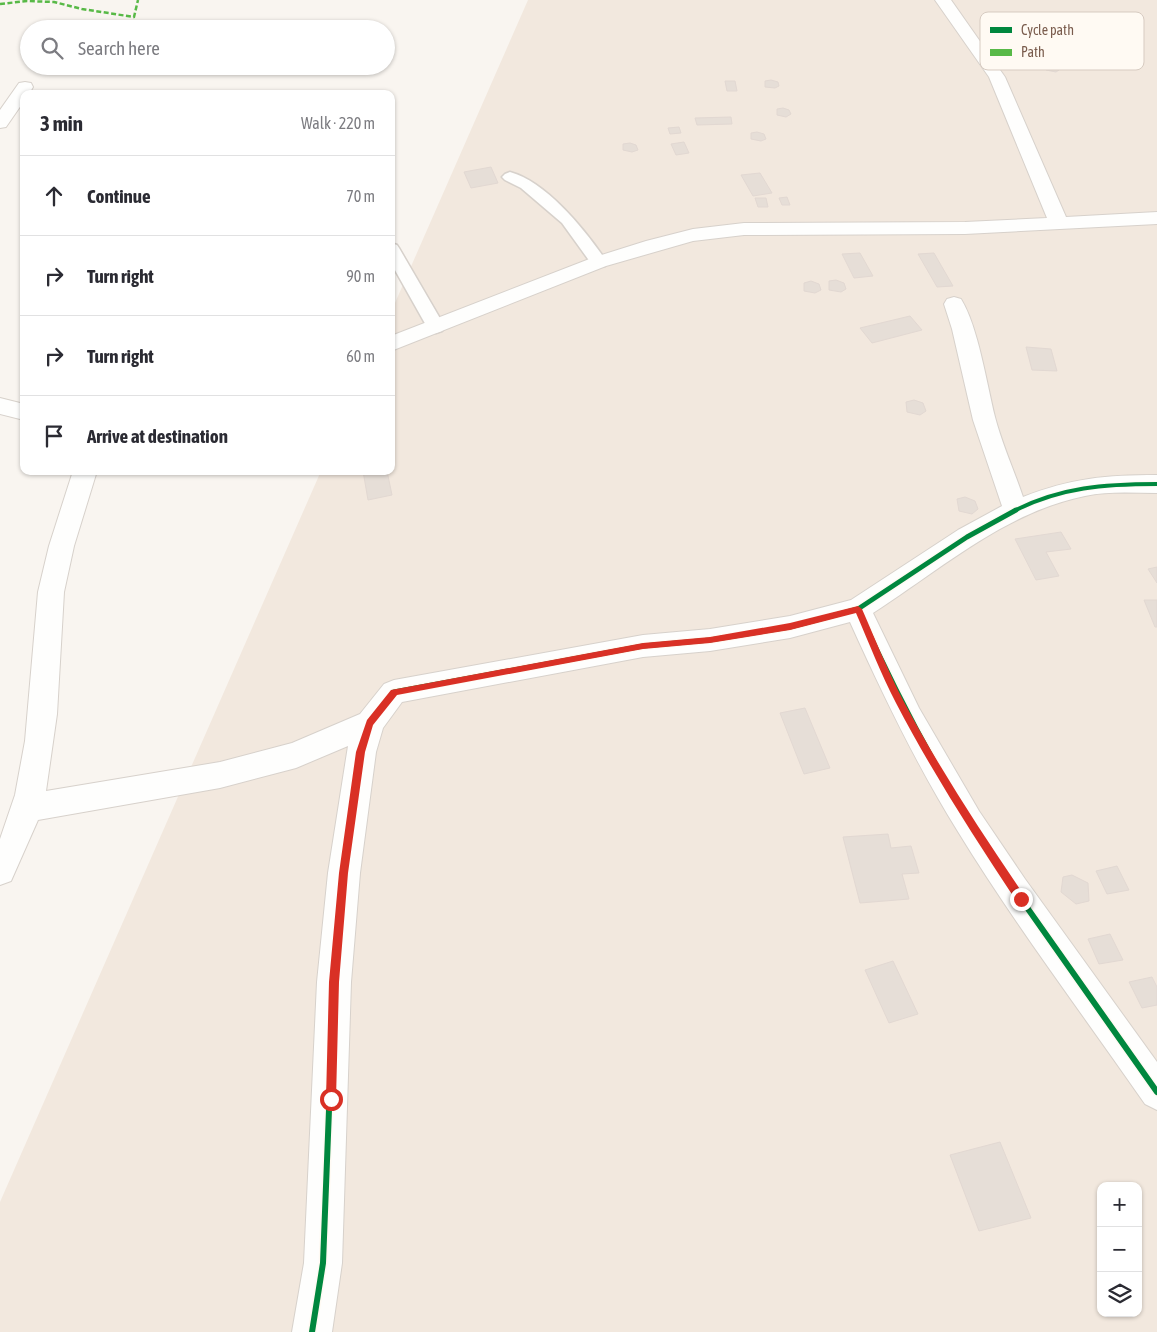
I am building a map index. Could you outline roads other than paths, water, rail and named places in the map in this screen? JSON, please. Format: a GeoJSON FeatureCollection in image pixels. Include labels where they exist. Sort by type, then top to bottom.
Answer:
{"type":"FeatureCollection","features":[{"type":"Feature","properties":{"kind":"street"},"geometry":{"type":"LineString","coordinates":[[943,0],[980,53]]}},
{"type":"Feature","properties":{"kind":"street"},"geometry":{"type":"LineString","coordinates":[[992,70],[997,77],[1058,222]]}},
{"type":"Feature","properties":{"kind":"street"},"geometry":{"type":"LineString","coordinates":[[0,123],[20,95]]}},
{"type":"Feature","properties":{"kind":"street"},"geometry":{"type":"LineString","coordinates":[[395,342],[599,262],[693,235],[744,230],[965,228],[1157,218]]}},
{"type":"Feature","properties":{"kind":"street"},"geometry":{"type":"LineString","coordinates":[[954,304],[963,329],[984,420],[1015,508]]}},
{"type":"Feature","properties":{"kind":"street"},"geometry":{"type":"LineString","coordinates":[[0,406],[20,411]]}},
{"type":"Feature","properties":{"kind":"street"},"geometry":{"type":"LineString","coordinates":[[0,870],[8,857],[28,808],[42,726],[51,592],[70,517],[84,475]]}},
{"type":"Feature","properties":{"kind":"street"},"geometry":{"type":"LineString","coordinates":[[312,1332],[323,1263],[334,982],[344,873],[361,752],[370,723],[394,692],[643,646],[710,640],[790,627],[858,609],[1015,508],[1084,487],[1110,484],[1157,484]]}},
{"type":"Feature","properties":{"kind":"street"},"geometry":{"type":"LineString","coordinates":[[858,609],[899,700],[968,821],[1157,1092]]}},
{"type":"Feature","properties":{"kind":"street"},"geometry":{"type":"LineString","coordinates":[[28,808],[220,775],[296,755],[370,723]]}},
{"type":"Feature","properties":{"kind":"lane"},"geometry":{"type":"LineString","coordinates":[[510,176],[526,185],[568,220],[599,262]]}},
{"type":"Feature","properties":{"kind":"lane"},"geometry":{"type":"LineString","coordinates":[[395,255],[436,327]]}}]}
